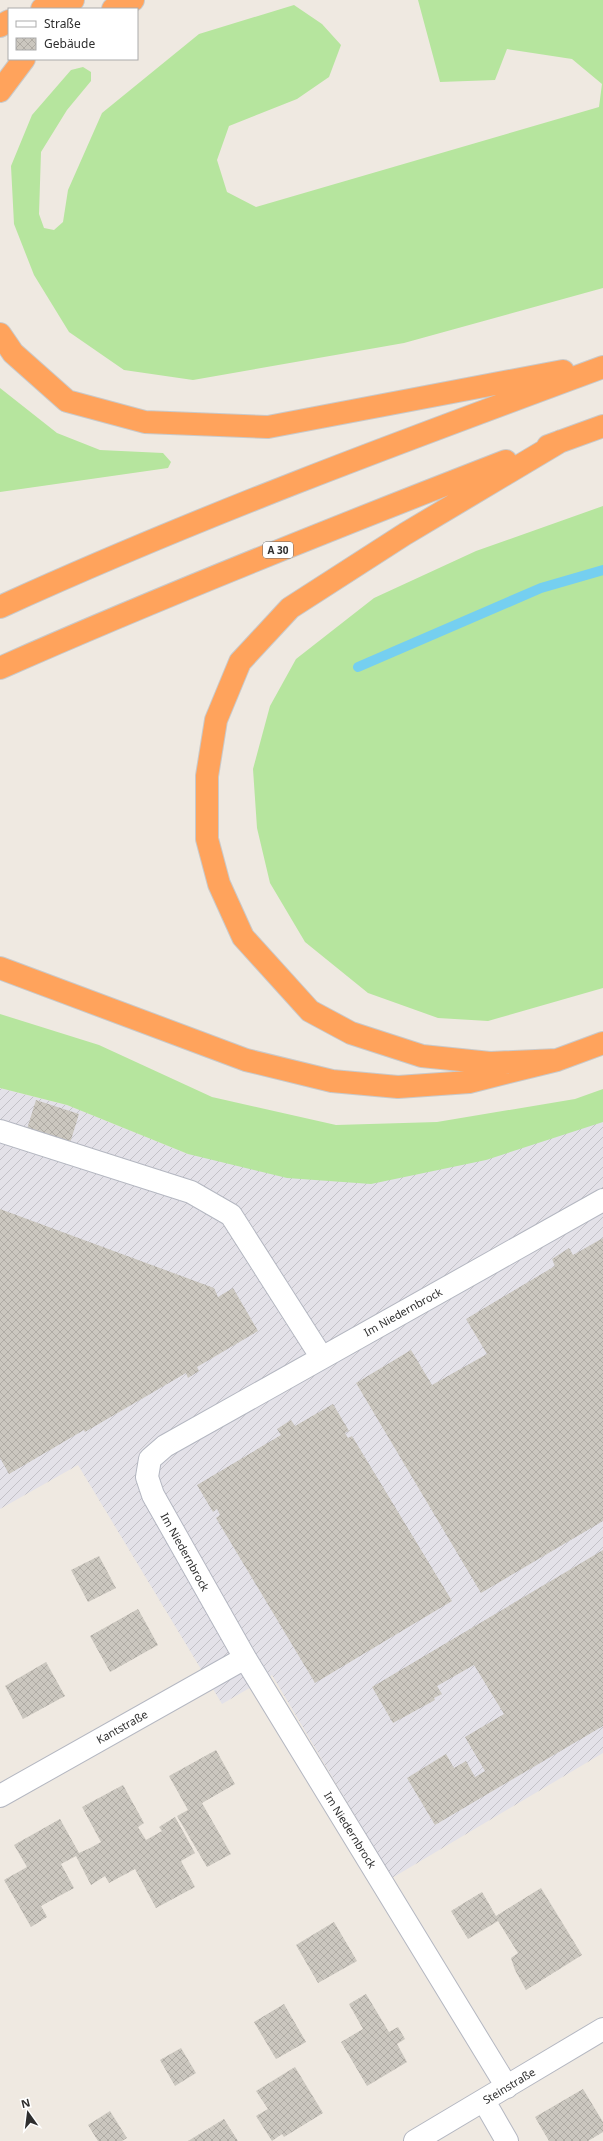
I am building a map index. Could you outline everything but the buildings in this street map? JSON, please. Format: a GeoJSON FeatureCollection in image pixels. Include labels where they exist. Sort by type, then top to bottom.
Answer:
{"type":"FeatureCollection","features":[{"type":"Feature","properties":{"kind":"highway"},"geometry":{"type":"LineString","coordinates":[[45,8],[73,0]]}},
{"type":"Feature","properties":{"kind":"highway"},"geometry":{"type":"LineString","coordinates":[[115,8],[133,0]]}},
{"type":"Feature","properties":{"kind":"highway"},"geometry":{"type":"LineString","coordinates":[[0,91],[23,60]]}},
{"type":"Feature","properties":{"kind":"highway"},"geometry":{"type":"LineString","coordinates":[[0,334],[13,353],[67,401],[145,422],[268,427],[603,364]]}},
{"type":"Feature","properties":{"kind":"highway"},"geometry":{"type":"LineString","coordinates":[[0,607],[102,560],[353,460],[603,367]]}},
{"type":"Feature","properties":{"kind":"highway","name":"A 30"},"geometry":{"type":"LineString","coordinates":[[0,668],[139,607],[334,527],[603,426]]}},
{"type":"Feature","properties":{"kind":"highway"},"geometry":{"type":"LineString","coordinates":[[557,1060],[490,1063],[422,1056],[352,1033],[310,1011],[243,937],[219,884],[208,839],[207,776],[216,720],[240,662],[290,608],[405,534],[560,441]]}},
{"type":"Feature","properties":{"kind":"highway"},"geometry":{"type":"LineString","coordinates":[[0,968],[246,1060],[332,1081],[398,1087],[469,1082],[557,1060],[603,1043]]}},
{"type":"Feature","properties":{"kind":"street"},"geometry":{"type":"LineString","coordinates":[[0,1131],[191,1192],[231,1215],[322,1358]]}},
{"type":"Feature","properties":{"kind":"street","name":"Im Niedernbrock"},"geometry":{"type":"LineString","coordinates":[[507,2087],[244,1658],[153,1495],[147,1477],[150,1459],[165,1446],[603,1200]]}},
{"type":"Feature","properties":{"kind":"street","name":"Kantstraße"},"geometry":{"type":"LineString","coordinates":[[0,1796],[244,1658]]}},
{"type":"Feature","properties":{"kind":"street","name":"Steinstraße"},"geometry":{"type":"LineString","coordinates":[[415,2141],[603,2029]]}},
{"type":"Feature","properties":{"kind":"street"},"geometry":{"type":"LineString","coordinates":[[484,2101],[507,2141]]}},
{"type":"Feature","properties":{"kind":"shaded area"},"geometry":{"type":"Polygon","coordinates":[[[0,1088],[67,1105],[188,1154],[603,1121],[603,1753],[392,1878],[272,1675],[222,1704],[78,1465],[0,1509],[0,1088]]]}},
{"type":"Feature","properties":{"kind":"green space"},"geometry":{"type":"Polygon","coordinates":[[[418,0],[603,0],[603,288],[404,343],[193,380],[124,370],[69,332],[34,275],[14,224],[11,166],[32,115],[71,70],[83,67],[91,72],[91,81],[67,110],[41,152],[39,214],[44,228],[54,230],[63,222],[68,190],[102,113],[199,34],[294,5],[322,24],[341,45],[329,77],[297,99],[229,126],[217,160],[227,192],[256,207],[599,107],[602,84],[572,59],[507,49],[495,80],[440,82],[418,0]]]}},
{"type":"Feature","properties":{"kind":"green space"},"geometry":{"type":"Polygon","coordinates":[[[0,388],[57,433],[100,450],[163,453],[171,462],[168,468],[0,492],[0,388]]]}},
{"type":"Feature","properties":{"kind":"green space"},"geometry":{"type":"Polygon","coordinates":[[[603,506],[603,988],[488,1021],[438,1018],[368,993],[305,942],[270,883],[257,828],[253,769],[270,706],[296,659],[374,598],[476,551],[603,506]]]}},
{"type":"Feature","properties":{"kind":"green space"},"geometry":{"type":"Polygon","coordinates":[[[0,1014],[99,1045],[212,1097],[336,1125],[437,1122],[575,1099],[603,1089],[603,1122],[486,1160],[371,1184],[287,1178],[188,1154],[67,1105],[0,1088],[0,1014]]]}},
{"type":"Feature","properties":{"kind":"waterway"},"geometry":{"type":"LineString","coordinates":[[358,667],[541,588],[603,570]]}}]}
